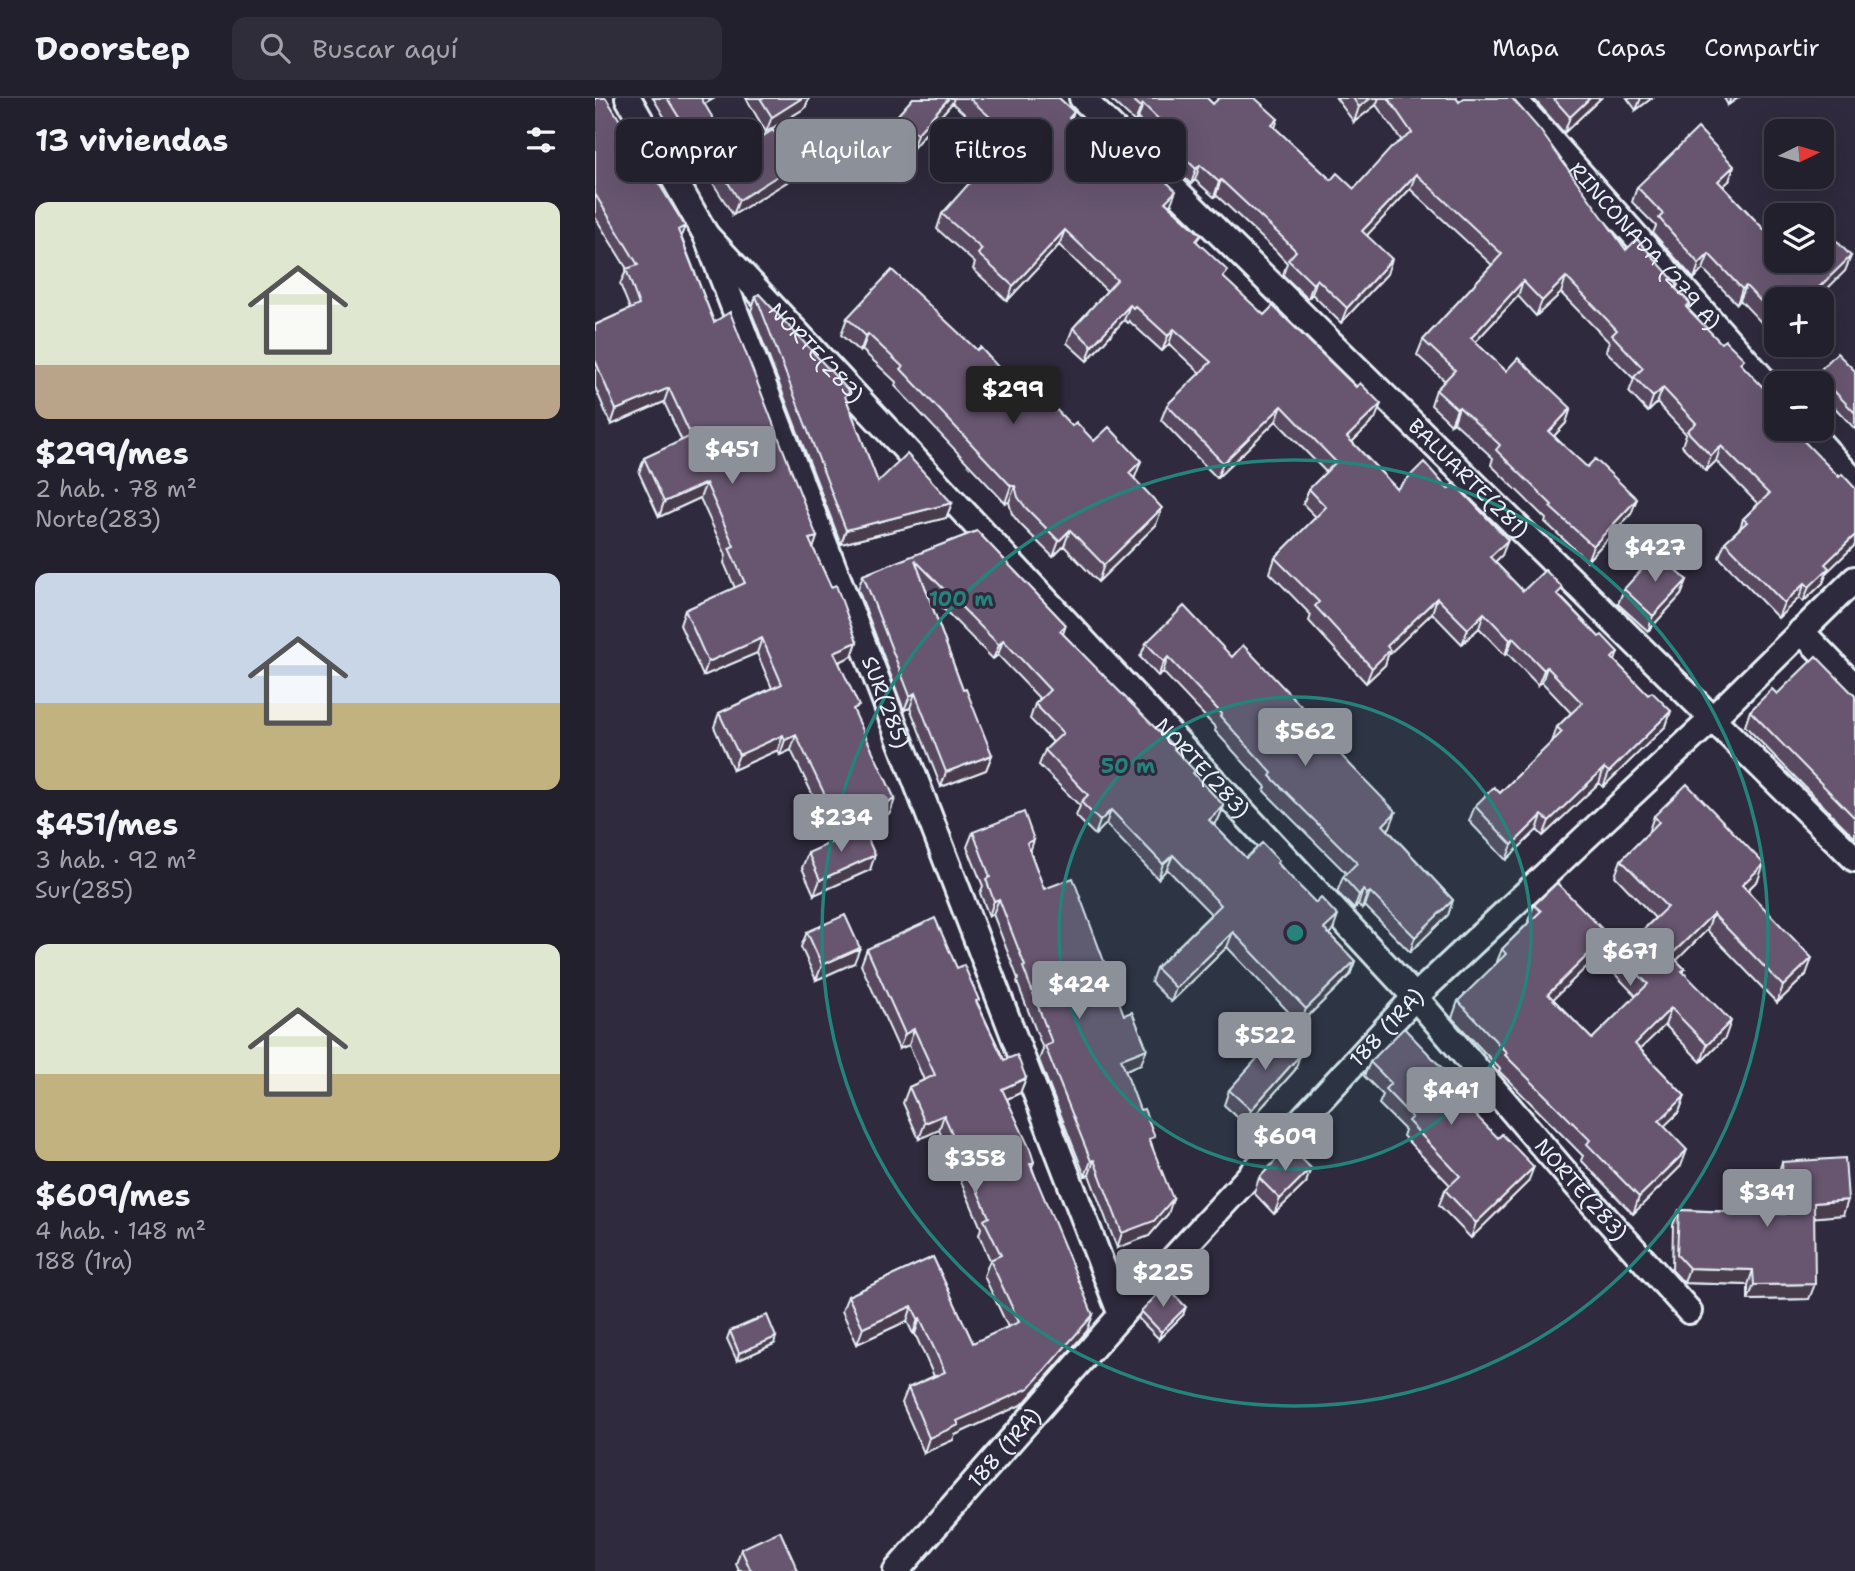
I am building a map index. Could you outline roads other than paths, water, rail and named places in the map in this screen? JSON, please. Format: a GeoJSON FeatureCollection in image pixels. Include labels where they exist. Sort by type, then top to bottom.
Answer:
{"type":"FeatureCollection","features":[{"type":"Feature","properties":{"kind":"street","name":"SUR(285)"},"geometry":{"type":"LineString","coordinates":[[628,98],[705,235],[1121,1315]]}},
{"type":"Feature","properties":{"kind":"street","name":"BALUARTE(281)"},"geometry":{"type":"LineString","coordinates":[[1082,98],[1855,859]]}},
{"type":"Feature","properties":{"kind":"street","name":"RINCONADA (279 A)"},"geometry":{"type":"LineString","coordinates":[[1513,98],[1764,380]]}},
{"type":"Feature","properties":{"kind":"street","name":"NORTE(283)"},"geometry":{"type":"LineString","coordinates":[[705,235],[1415,997],[1570,1178],[1689,1311]]}},
{"type":"Feature","properties":{"kind":"street"},"geometry":{"type":"LineString","coordinates":[[1818,441],[1855,482]]}},
{"type":"Feature","properties":{"kind":"street","name":"188 (1RA)"},"geometry":{"type":"LineString","coordinates":[[896,1571],[1121,1315],[1415,997],[1713,718],[1855,579]]}},
{"type":"Feature","properties":{"kind":"street"},"geometry":{"type":"LineString","coordinates":[[1801,631],[1855,687]]}}]}
